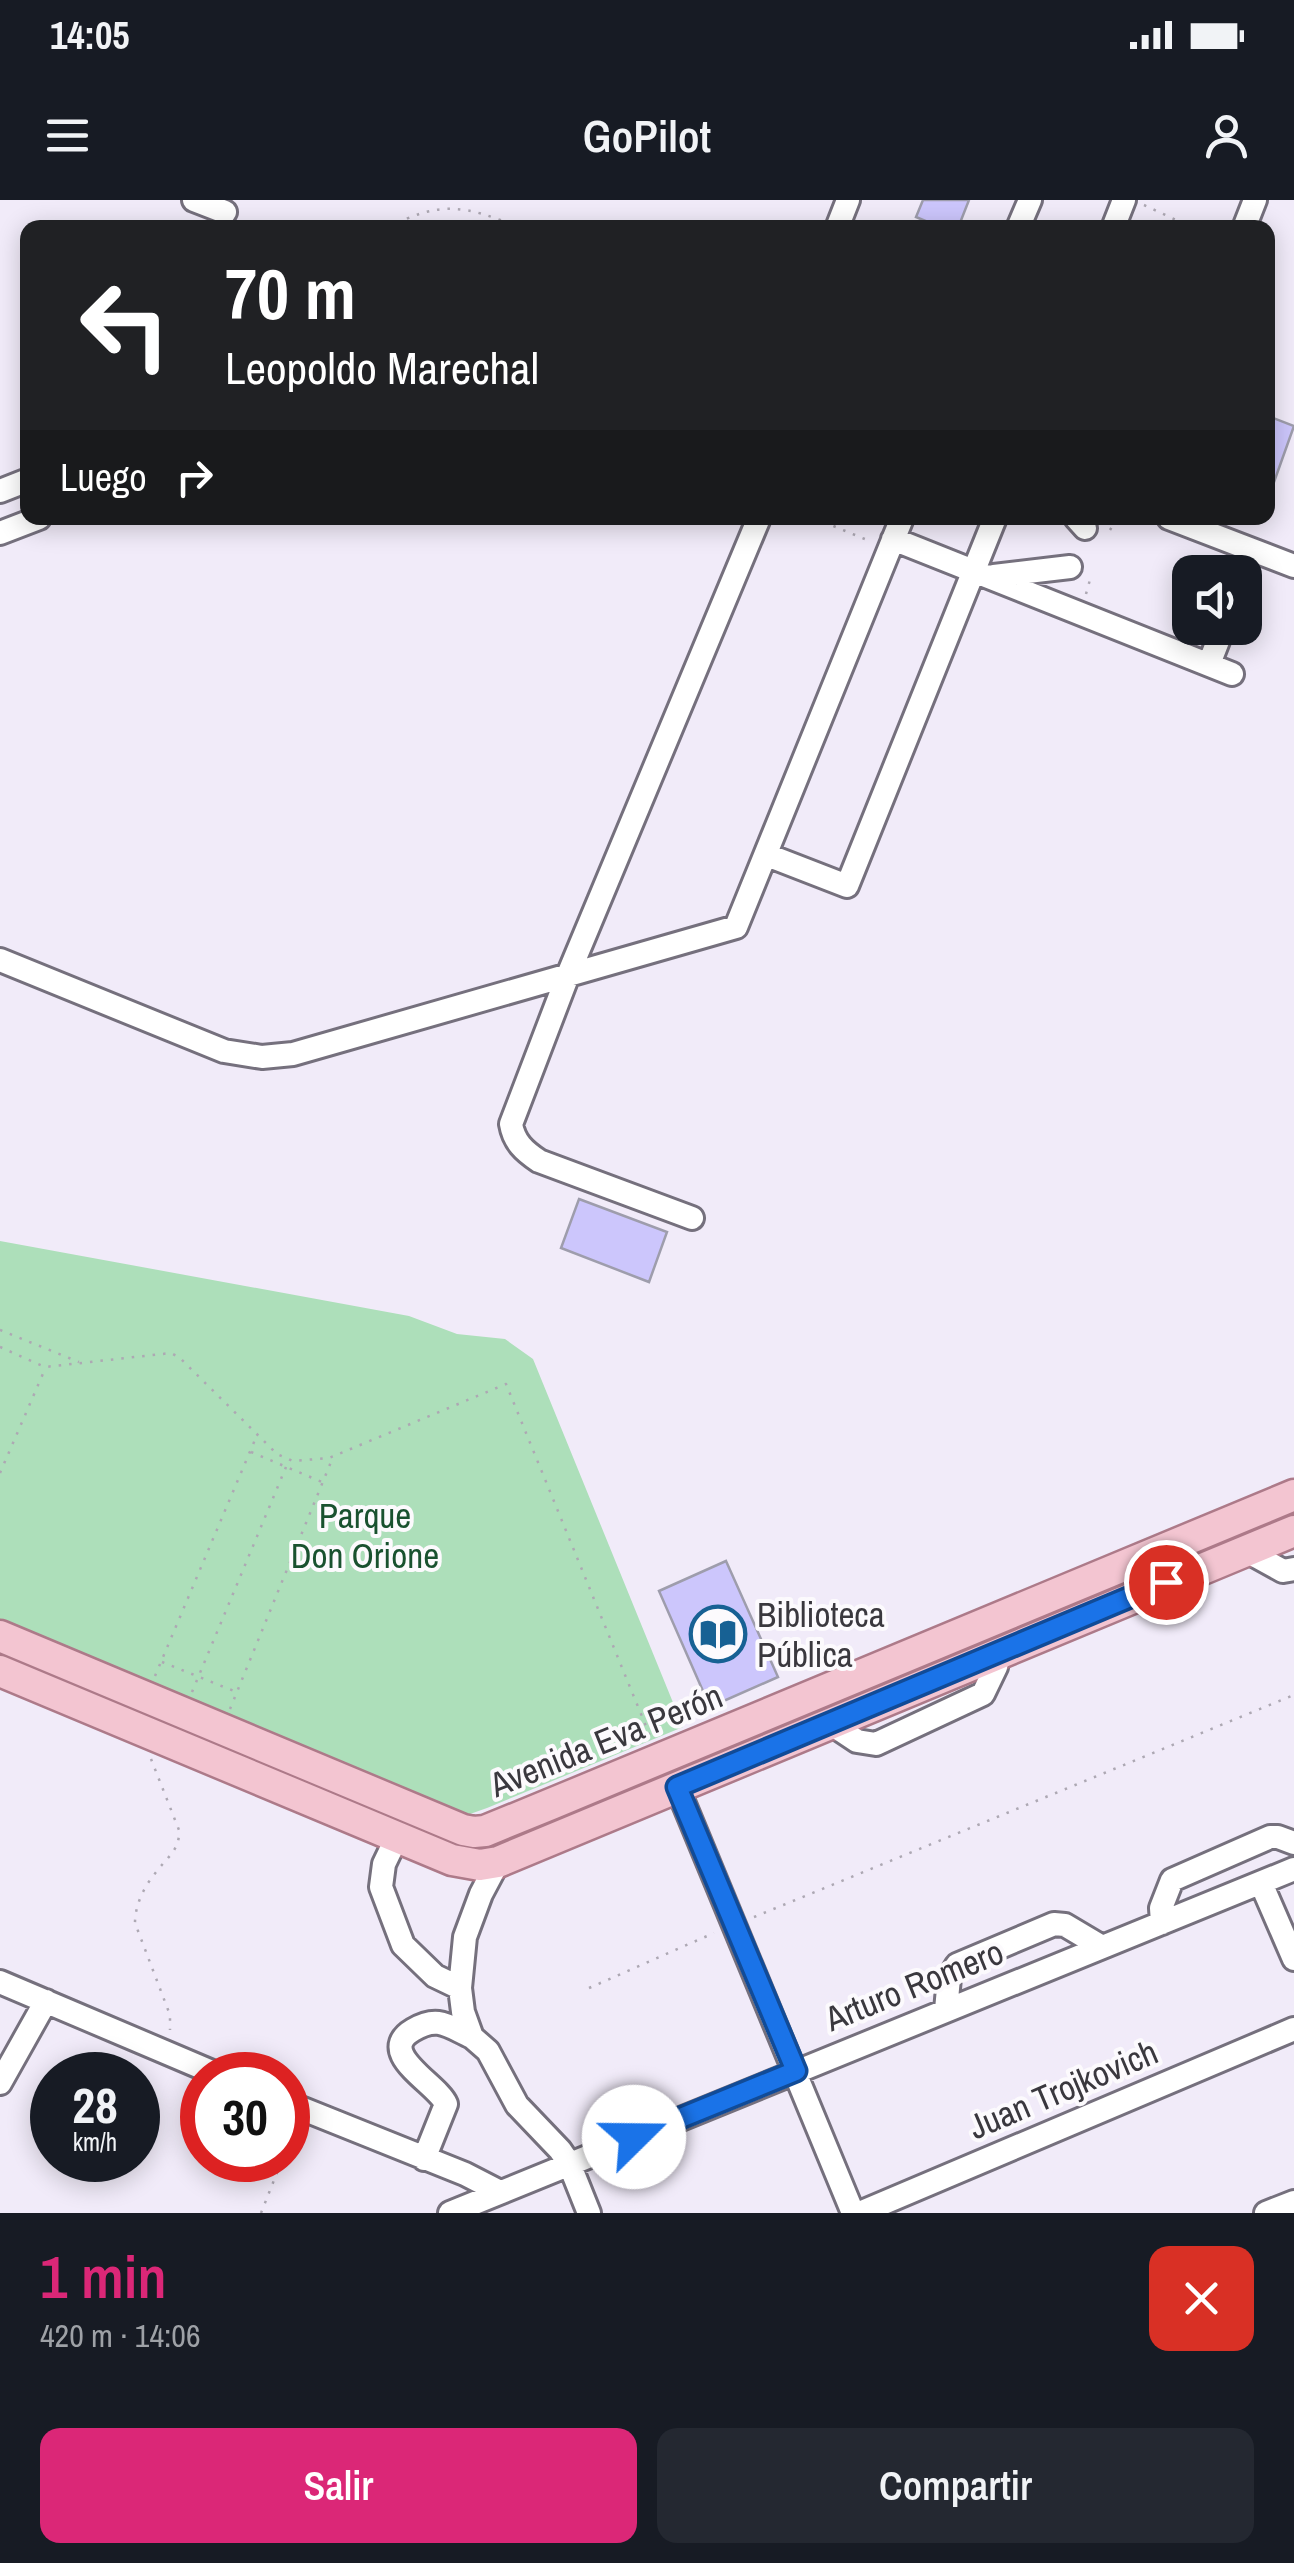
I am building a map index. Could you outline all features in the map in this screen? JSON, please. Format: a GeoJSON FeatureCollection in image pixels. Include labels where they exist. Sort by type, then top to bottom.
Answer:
{"type":"FeatureCollection","features":[{"type":"Feature","properties":{"kind":"main road","name":"Avenida Eva Perón"},"geometry":{"type":"LineString","coordinates":[[0,1636],[463,1830],[485,1831],[1294,1495]]}},
{"type":"Feature","properties":{"kind":"main road","name":"Avenida Eva Perón"},"geometry":{"type":"LineString","coordinates":[[0,1672],[467,1864],[498,1862],[1294,1531]]}},
{"type":"Feature","properties":{"kind":"main road"},"geometry":{"type":"LineString","coordinates":[[1152,1554],[1166,1582]]}},
{"type":"Feature","properties":{"kind":"main road"},"geometry":{"type":"LineString","coordinates":[[820,1692],[831,1722]]}},
{"type":"Feature","properties":{"kind":"main road"},"geometry":{"type":"LineString","coordinates":[[551,1804],[565,1834]]}},
{"type":"Feature","properties":{"kind":"street"},"geometry":{"type":"LineString","coordinates":[[194,200],[224,213]]}},
{"type":"Feature","properties":{"kind":"street"},"geometry":{"type":"LineString","coordinates":[[692,1218],[539,1161],[526,1152],[511,1124],[568,976],[755,525]]}},
{"type":"Feature","properties":{"kind":"street"},"geometry":{"type":"LineString","coordinates":[[767,854],[847,886],[981,574],[994,525]]}},
{"type":"Feature","properties":{"kind":"street"},"geometry":{"type":"LineString","coordinates":[[1182,525],[1238,555]]}},
{"type":"Feature","properties":{"kind":"street"},"geometry":{"type":"LineString","coordinates":[[0,960],[224,1051],[262,1057],[292,1054],[736,927],[895,535],[981,574],[1232,674]]}},
{"type":"Feature","properties":{"kind":"street"},"geometry":{"type":"LineString","coordinates":[[1262,562],[1294,566]]}},
{"type":"Feature","properties":{"kind":"street"},"geometry":{"type":"LineString","coordinates":[[981,574],[1070,567]]}},
{"type":"Feature","properties":{"kind":"street"},"geometry":{"type":"LineString","coordinates":[[1209,664],[1216,645]]}},
{"type":"Feature","properties":{"kind":"street"},"geometry":{"type":"LineString","coordinates":[[1245,1550],[1283,1571],[1294,1570]]}},
{"type":"Feature","properties":{"kind":"street"},"geometry":{"type":"LineString","coordinates":[[677,1787],[796,2071],[849,2211]]}},
{"type":"Feature","properties":{"kind":"street"},"geometry":{"type":"LineString","coordinates":[[397,1837],[384,1864],[381,1887],[403,1945],[436,1976],[460,1988]]}},
{"type":"Feature","properties":{"kind":"street"},"geometry":{"type":"LineString","coordinates":[[1162,1923],[1161,1908],[1172,1880],[1270,1837],[1294,1843]]}},
{"type":"Feature","properties":{"kind":"street"},"geometry":{"type":"LineString","coordinates":[[472,2036],[460,1988],[465,1936],[498,1862]]}},
{"type":"Feature","properties":{"kind":"street","name":"Arturo Romero"},"geometry":{"type":"LineString","coordinates":[[450,2213],[1294,1869]]}},
{"type":"Feature","properties":{"kind":"street"},"geometry":{"type":"LineString","coordinates":[[1261,1883],[1294,1960]]}},
{"type":"Feature","properties":{"kind":"street"},"geometry":{"type":"LineString","coordinates":[[946,2010],[949,1978],[957,1965],[1054,1924],[1065,1925],[1102,1947]]}},
{"type":"Feature","properties":{"kind":"street"},"geometry":{"type":"LineString","coordinates":[[3,1989],[46,2001],[180,2059]]}},
{"type":"Feature","properties":{"kind":"street"},"geometry":{"type":"LineString","coordinates":[[0,2083],[46,2001]]}},
{"type":"Feature","properties":{"kind":"street"},"geometry":{"type":"LineString","coordinates":[[424,2158],[446,2104],[409,2067],[401,2042],[408,2032],[437,2021],[472,2036],[488,2051],[517,2105],[560,2150],[588,2213]]}},
{"type":"Feature","properties":{"kind":"street","name":"Juan Trojkovich"},"geometry":{"type":"LineString","coordinates":[[849,2211],[1294,2029]]}},
{"type":"Feature","properties":{"kind":"street"},"geometry":{"type":"LineString","coordinates":[[310,2113],[466,2174],[500,2192]]}},
{"type":"Feature","properties":{"kind":"street"},"geometry":{"type":"LineString","coordinates":[[1266,2213],[1294,2202]]}},
{"type":"Feature","properties":{"kind":"path"},"geometry":{"type":"LineString","coordinates":[[1134,200],[1176,220]]}},
{"type":"Feature","properties":{"kind":"path"},"geometry":{"type":"LineString","coordinates":[[426,205],[454,204],[501,220]]}},
{"type":"Feature","properties":{"kind":"path"},"geometry":{"type":"LineString","coordinates":[[398,220],[408,212]]}},
{"type":"Feature","properties":{"kind":"path"},"geometry":{"type":"LineString","coordinates":[[847,525],[895,535]]}},
{"type":"Feature","properties":{"kind":"path"},"geometry":{"type":"LineString","coordinates":[[1110,530],[1113,525]]}},
{"type":"Feature","properties":{"kind":"path"},"geometry":{"type":"LineString","coordinates":[[0,1330],[80,1363]]}},
{"type":"Feature","properties":{"kind":"path"},"geometry":{"type":"LineString","coordinates":[[0,1347],[45,1367],[171,1353],[285,1459],[303,1462],[334,1456],[506,1384],[660,1759]]}},
{"type":"Feature","properties":{"kind":"path"},"geometry":{"type":"LineString","coordinates":[[0,1473],[45,1367]]}},
{"type":"Feature","properties":{"kind":"path"},"geometry":{"type":"LineString","coordinates":[[146,1698],[257,1434]]}},
{"type":"Feature","properties":{"kind":"path"},"geometry":{"type":"LineString","coordinates":[[250,1451],[322,1483]]}},
{"type":"Feature","properties":{"kind":"path"},"geometry":{"type":"LineString","coordinates":[[0,1452],[8,1455]]}},
{"type":"Feature","properties":{"kind":"path"},"geometry":{"type":"LineString","coordinates":[[222,1730],[334,1456]]}},
{"type":"Feature","properties":{"kind":"path"},"geometry":{"type":"LineString","coordinates":[[184,1714],[286,1467]]}},
{"type":"Feature","properties":{"kind":"path"},"geometry":{"type":"LineString","coordinates":[[161,1662],[236,1692]]}},
{"type":"Feature","properties":{"kind":"path"},"geometry":{"type":"LineString","coordinates":[[589,1988],[734,1924],[1294,1696]]}},
{"type":"Feature","properties":{"kind":"path"},"geometry":{"type":"LineString","coordinates":[[139,1730],[180,1841],[144,1890],[135,1914],[170,2016],[161,2051]]}},
{"type":"Feature","properties":{"kind":"path"},"geometry":{"type":"LineString","coordinates":[[261,2213],[273,2182]]}},
{"type":"Feature","properties":{"kind":"green space","name":"Parque Don Orione"},"geometry":{"type":"Polygon","coordinates":[[[0,1241],[409,1316],[457,1334],[505,1339],[533,1359],[683,1727],[487,1808],[459,1814],[0,1623],[0,1241]]]}},
{"type":"Feature","properties":{"kind":"building"},"geometry":{"type":"Polygon","coordinates":[[[923,200],[969,200],[961,220],[916,217],[923,200]]]}},
{"type":"Feature","properties":{"kind":"building"},"geometry":{"type":"Polygon","coordinates":[[[1275,419],[1294,426],[1275,479],[1275,419]]]}},
{"type":"Feature","properties":{"kind":"building"},"geometry":{"type":"Polygon","coordinates":[[[579,1199],[667,1232],[649,1282],[561,1248],[579,1199]]]}},
{"type":"Feature","properties":{"kind":"building","name":"Biblioteca Pública"},"geometry":{"type":"Polygon","coordinates":[[[726,1561],[778,1677],[710,1707],[659,1591],[726,1561]]]}},
{"type":"Feature","properties":{"kind":"place","name":"Biblioteca Pública"},"geometry":{"type":"Point","coordinates":[718,1634]}},
{"type":"Feature","properties":{"kind":"route"},"geometry":{"type":"LineString","coordinates":[[634,2137],[796,2071],[677,1787],[1166,1582]]}}]}
